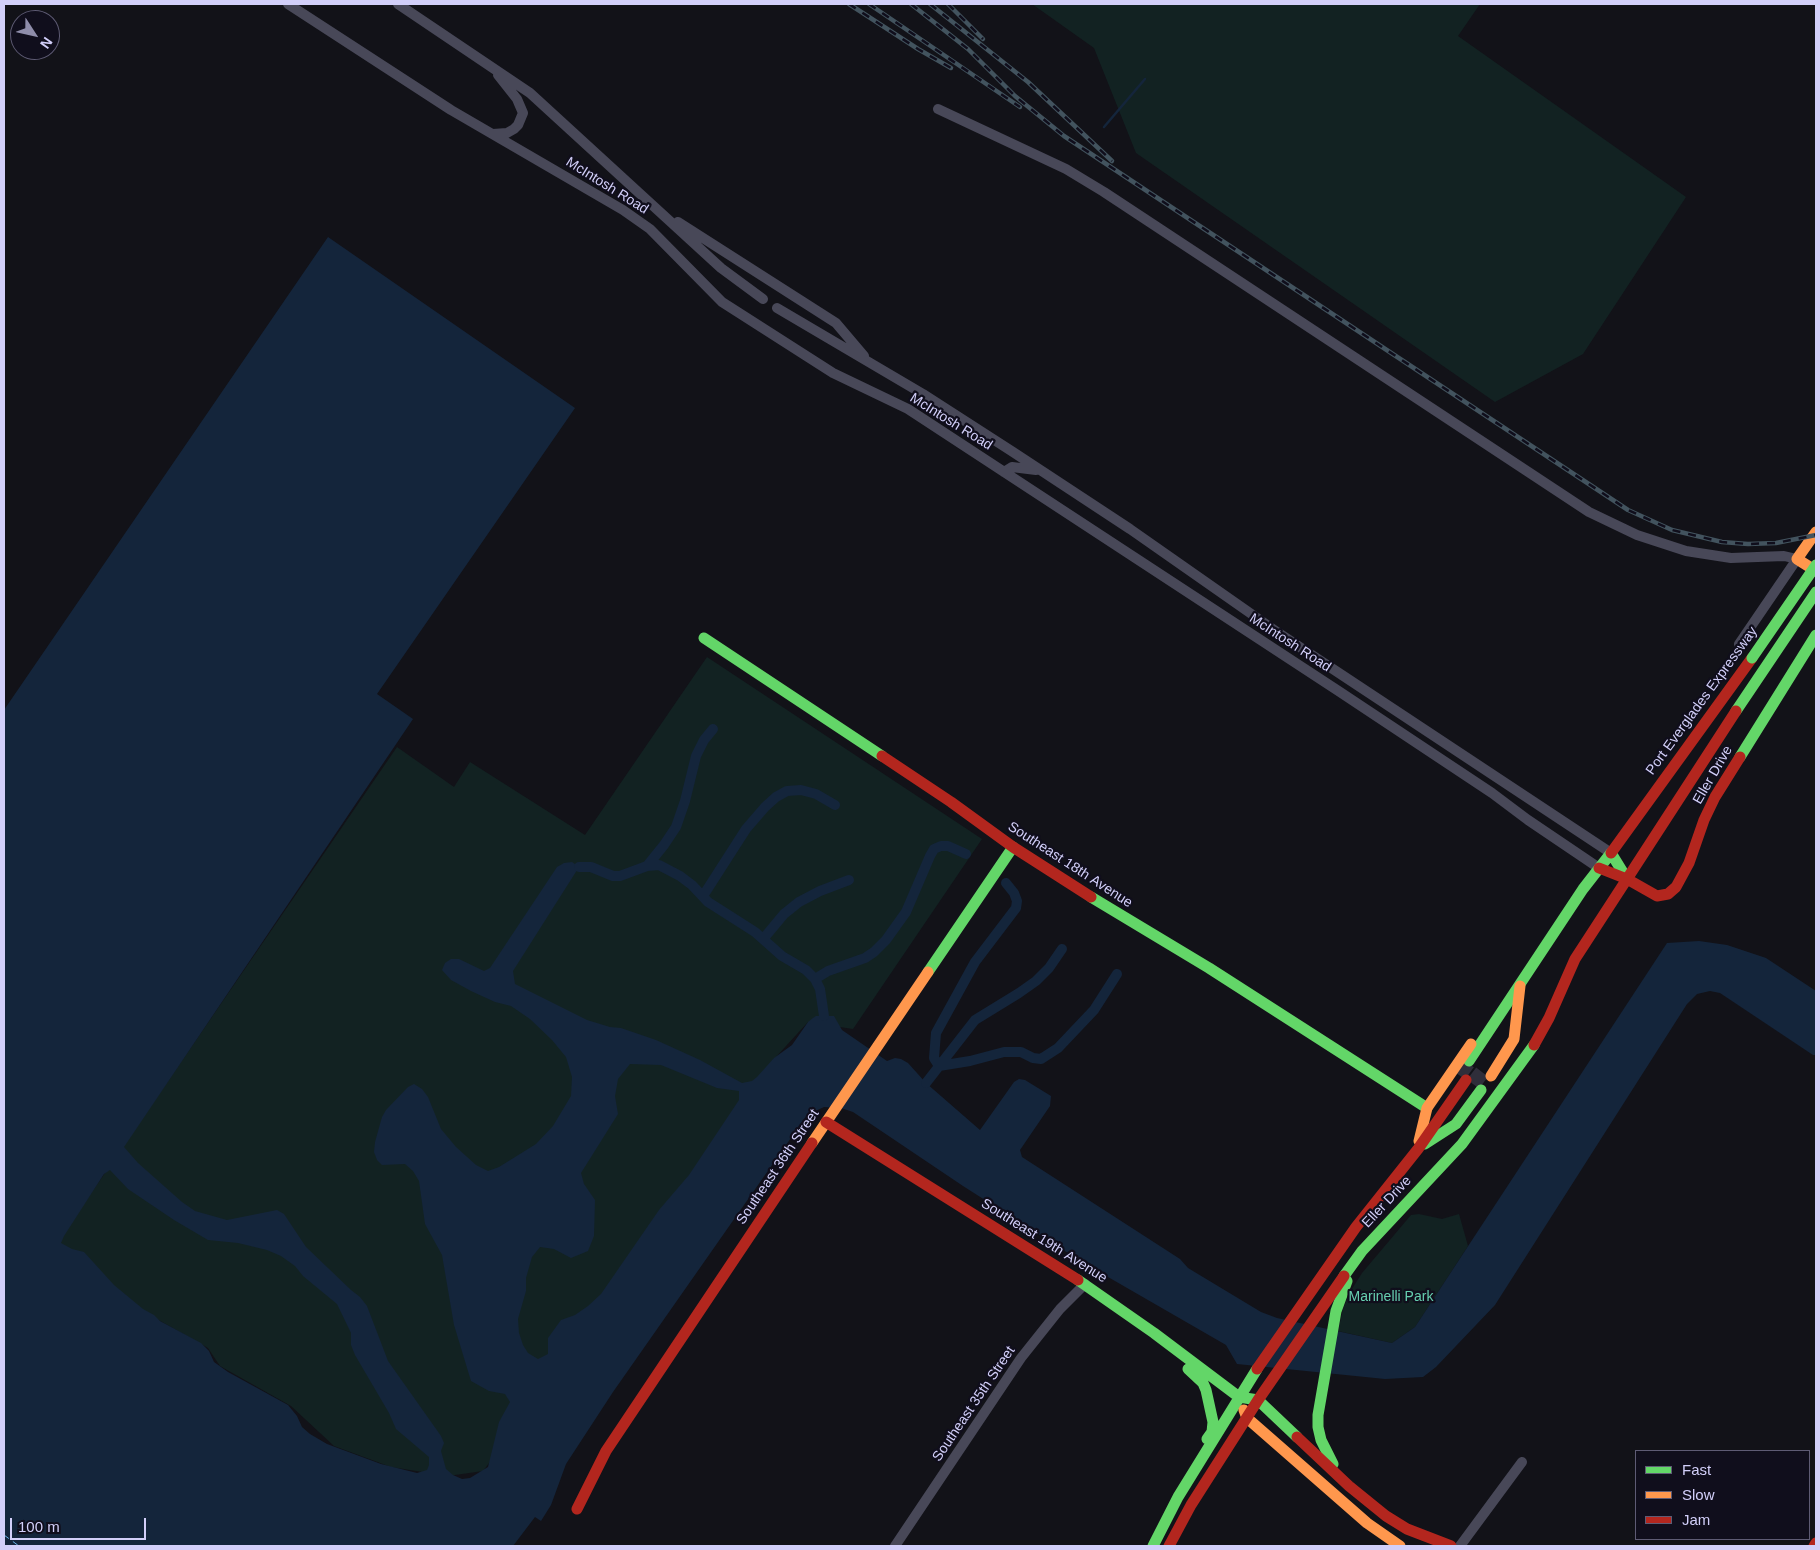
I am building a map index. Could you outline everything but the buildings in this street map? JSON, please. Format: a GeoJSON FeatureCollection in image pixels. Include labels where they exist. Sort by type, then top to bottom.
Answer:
{"type":"FeatureCollection","features":[{"type":"Feature","properties":{"kind":"main road"},"geometry":{"type":"LineString","coordinates":[[1816,532],[1798,559],[1816,571]]}},
{"type":"Feature","properties":{"kind":"main road","name":"Port Everglades Expressway"},"geometry":{"type":"LineString","coordinates":[[1611,853],[1626,836],[1816,565]]}},
{"type":"Feature","properties":{"kind":"main road"},"geometry":{"type":"LineString","coordinates":[[1627,879],[1816,592]]}},
{"type":"Feature","properties":{"kind":"main road","name":"Eller Drive"},"geometry":{"type":"LineString","coordinates":[[1600,868],[1627,879],[1657,896],[1668,894],[1676,887],[1689,863],[1704,820],[1715,797],[1816,635]]}},
{"type":"Feature","properties":{"kind":"main road","name":"Southeast 18th Avenue"},"geometry":{"type":"LineString","coordinates":[[704,638],[951,802],[1013,847],[1125,919],[1209,968],[1427,1108]]}},
{"type":"Feature","properties":{"kind":"main road","name":"Southeast 36th Street"},"geometry":{"type":"LineString","coordinates":[[577,1509],[606,1452],[877,1046],[1013,847]]}},
{"type":"Feature","properties":{"kind":"main road","name":"Eller Drive"},"geometry":{"type":"LineString","coordinates":[[1418,1149],[1427,1108],[1461,1057],[1520,982],[1583,889],[1611,853],[1627,879]]}},
{"type":"Feature","properties":{"kind":"main road","name":"Eller Drive"},"geometry":{"type":"LineString","coordinates":[[1169,1546],[1190,1504],[1317,1312],[1362,1251],[1470,1134],[1532,1048],[1549,1018],[1575,959],[1627,879]]}},
{"type":"Feature","properties":{"kind":"main road","name":"Eller Drive"},"geometry":{"type":"LineString","coordinates":[[1520,982],[1514,1039],[1480,1068],[1497,1033],[1520,982]]}},
{"type":"Feature","properties":{"kind":"main road","name":"Eller Drive"},"geometry":{"type":"LineString","coordinates":[[1153,1546],[1166,1518],[1239,1397],[1304,1299],[1356,1227],[1470,1083],[1456,1124],[1418,1149]]}},
{"type":"Feature","properties":{"kind":"main road","name":"Southeast 19th Avenue"},"geometry":{"type":"LineString","coordinates":[[826,1122],[1085,1284],[1239,1397],[1258,1400]]}},
{"type":"Feature","properties":{"kind":"main road"},"geometry":{"type":"LineString","coordinates":[[1456,1124],[1470,1134]]}},
{"type":"Feature","properties":{"kind":"main road"},"geometry":{"type":"LineString","coordinates":[[1348,1486],[1326,1452],[1321,1440],[1318,1415],[1333,1325],[1341,1293],[1362,1251],[1356,1227]]}},
{"type":"Feature","properties":{"kind":"main road"},"geometry":{"type":"LineString","coordinates":[[1101,1295],[1107,1309],[1170,1354],[1195,1375],[1206,1390],[1213,1422],[1212,1432],[1194,1458],[1185,1486]]}},
{"type":"Feature","properties":{"kind":"main road"},"geometry":{"type":"LineString","coordinates":[[1239,1397],[1247,1418],[1367,1523],[1400,1546]]}},
{"type":"Feature","properties":{"kind":"main road"},"geometry":{"type":"LineString","coordinates":[[1258,1400],[1348,1486],[1397,1523],[1424,1537],[1451,1546]]}},
{"type":"Feature","properties":{"kind":"street","name":"McIntosh Road"},"geometry":{"type":"LineString","coordinates":[[288,4],[451,110],[623,210],[644,224],[722,302],[833,373],[908,410],[1492,793],[1528,820],[1600,868]]}},
{"type":"Feature","properties":{"kind":"street","name":"McIntosh Road"},"geometry":{"type":"LineString","coordinates":[[398,4],[530,93],[721,268],[763,299]]}},
{"type":"Feature","properties":{"kind":"street"},"geometry":{"type":"LineString","coordinates":[[490,66],[517,100],[523,113],[514,130],[507,133],[493,134]]}},
{"type":"Feature","properties":{"kind":"street"},"geometry":{"type":"LineString","coordinates":[[938,109],[1066,169],[1104,192],[1589,512],[1637,535],[1686,551],[1731,558],[1784,556],[1798,559],[1739,644]]}},
{"type":"Feature","properties":{"kind":"street","name":"McIntosh Road"},"geometry":{"type":"LineString","coordinates":[[659,211],[836,323],[869,362]]}},
{"type":"Feature","properties":{"kind":"street","name":"McIntosh Road"},"geometry":{"type":"LineString","coordinates":[[777,308],[923,394],[1191,571],[1280,634],[1611,853]]}},
{"type":"Feature","properties":{"kind":"street"},"geometry":{"type":"LineString","coordinates":[[1004,472],[1012,467],[1042,472]]}},
{"type":"Feature","properties":{"kind":"street","name":"Southeast 35th Street"},"geometry":{"type":"LineString","coordinates":[[895,1546],[1021,1358],[1060,1309],[1085,1284]]}},
{"type":"Feature","properties":{"kind":"street"},"geometry":{"type":"LineString","coordinates":[[1460,1546],[1522,1462]]}},
{"type":"Feature","properties":{"kind":"green space"},"geometry":{"type":"Polygon","coordinates":[[[1032,4],[1480,4],[1458,36],[1686,197],[1583,354],[1495,402],[1136,153],[1094,48],[1032,4]]]}},
{"type":"Feature","properties":{"kind":"green space"},"geometry":{"type":"Polygon","coordinates":[[[707,657],[982,839],[853,1029],[808,1022],[764,1070],[540,1396],[483,1471],[448,1476],[391,1467],[334,1446],[291,1406],[220,1366],[208,1348],[134,1306],[57,1243],[397,747],[454,787],[470,762],[585,835],[707,657]]]}},
{"type":"Feature","properties":{"kind":"green space","name":"Marinelli Park"},"geometry":{"type":"Polygon","coordinates":[[[1419,1214],[1442,1219],[1459,1214],[1468,1246],[1415,1327],[1392,1343],[1338,1331],[1343,1309],[1350,1292],[1362,1273],[1411,1215],[1419,1214]]]}},
{"type":"Feature","properties":{"kind":"water"},"geometry":{"type":"Polygon","coordinates":[[[328,237],[575,408],[377,694],[413,719],[124,1147],[138,1163],[195,1211],[227,1220],[277,1210],[284,1214],[306,1247],[360,1297],[367,1306],[388,1361],[441,1436],[444,1443],[441,1451],[446,1469],[462,1479],[470,1478],[488,1467],[499,1422],[510,1402],[505,1394],[489,1391],[471,1381],[454,1325],[442,1255],[425,1224],[419,1181],[413,1171],[405,1164],[382,1165],[377,1160],[374,1152],[375,1142],[382,1117],[386,1110],[408,1087],[414,1084],[422,1089],[428,1097],[441,1129],[456,1147],[476,1165],[488,1171],[499,1167],[536,1144],[553,1126],[571,1096],[572,1077],[566,1057],[552,1040],[530,1019],[511,1006],[495,1002],[451,980],[442,970],[445,963],[451,959],[459,959],[484,971],[490,968],[557,867],[564,863],[572,862],[579,867],[513,971],[515,984],[587,1020],[610,1027],[621,1028],[656,1040],[700,1060],[742,1083],[752,1081],[774,1058],[792,1045],[813,1018],[816,1016],[834,1016],[842,1030],[887,1061],[895,1058],[908,1063],[926,1083],[980,1130],[1014,1082],[1019,1079],[1025,1080],[1051,1096],[1050,1106],[1020,1150],[1022,1157],[1180,1259],[1188,1268],[1261,1312],[1277,1318],[1392,1343],[1415,1327],[1667,943],[1699,941],[1727,945],[1766,958],[1816,991],[1816,1055],[1813,1055],[1720,993],[1710,991],[1697,994],[1687,1004],[1495,1305],[1436,1367],[1423,1377],[1385,1379],[1237,1364],[1226,1345],[1082,1262],[963,1186],[853,1112],[841,1108],[824,1107],[807,1115],[613,1392],[566,1464],[551,1505],[541,1521],[535,1517],[513,1546],[4,1546],[4,710],[328,237]],[[630,1064],[618,1079],[615,1096],[618,1114],[581,1173],[584,1184],[595,1200],[594,1236],[588,1251],[571,1258],[554,1249],[540,1247],[532,1257],[526,1278],[526,1291],[518,1319],[519,1333],[523,1345],[528,1353],[538,1359],[548,1354],[548,1338],[561,1320],[575,1315],[601,1294],[659,1210],[689,1175],[739,1100],[739,1091],[717,1088],[661,1065],[630,1064]],[[110,1170],[104,1174],[61,1243],[72,1249],[84,1252],[114,1285],[160,1321],[201,1343],[209,1351],[214,1362],[228,1372],[288,1405],[297,1416],[302,1427],[310,1434],[327,1444],[381,1464],[417,1473],[427,1470],[429,1457],[396,1429],[389,1413],[355,1355],[351,1345],[351,1333],[337,1304],[303,1276],[295,1266],[281,1256],[267,1250],[238,1243],[208,1240],[128,1189],[110,1170]]]}},
{"type":"Feature","properties":{"kind":"waterway"},"geometry":{"type":"LineString","coordinates":[[1104,127],[1145,79]]}},
{"type":"Feature","properties":{"kind":"waterway"},"geometry":{"type":"LineString","coordinates":[[647,866],[676,827],[685,801],[696,756],[704,740],[713,729]]}},
{"type":"Feature","properties":{"kind":"waterway"},"geometry":{"type":"LineString","coordinates":[[703,896],[746,829],[776,797],[787,791],[801,790],[816,794],[835,805]]}},
{"type":"Feature","properties":{"kind":"waterway"},"geometry":{"type":"LineString","coordinates":[[815,979],[828,971],[865,958],[886,940],[906,912],[934,849],[948,846],[966,854]]}},
{"type":"Feature","properties":{"kind":"waterway"},"geometry":{"type":"LineString","coordinates":[[579,867],[591,867],[613,876],[620,876],[647,866],[659,865],[680,876],[692,885],[708,902],[755,932],[782,956],[806,970],[815,979],[820,989],[824,1016]]}},
{"type":"Feature","properties":{"kind":"waterway"},"geometry":{"type":"LineString","coordinates":[[764,938],[784,914],[799,902],[820,891],[849,880]]}},
{"type":"Feature","properties":{"kind":"waterway"},"geometry":{"type":"LineString","coordinates":[[1006,883],[1014,893],[1017,901],[1016,908],[975,962],[936,1033],[934,1058],[939,1066],[970,1061],[1004,1052],[1021,1052],[1033,1058],[1041,1059],[1058,1048],[1094,1010],[1117,974]]}},
{"type":"Feature","properties":{"kind":"waterway"},"geometry":{"type":"LineString","coordinates":[[926,1083],[975,1020],[1036,981],[1049,968],[1062,949]]}},
{"type":"Feature","properties":{"kind":"ferry route"},"geometry":{"type":"LineString","coordinates":[[4,1535],[19,1546]]}},
{"type":"Feature","properties":{"kind":"tunnel"},"geometry":{"type":"LineString","coordinates":[[1459,1075],[1469,1061]]}},
{"type":"Feature","properties":{"kind":"tunnel"},"geometry":{"type":"LineString","coordinates":[[1473,1084],[1483,1071]]}},
{"type":"Feature","properties":{"kind":"railway"},"geometry":{"type":"LineString","coordinates":[[849,4],[951,68]]}},
{"type":"Feature","properties":{"kind":"railway"},"geometry":{"type":"LineString","coordinates":[[869,4],[1020,107]]}},
{"type":"Feature","properties":{"kind":"railway"},"geometry":{"type":"LineString","coordinates":[[911,4],[968,49],[1015,96],[1064,136],[1628,510],[1672,530],[1722,542],[1748,544],[1776,543],[1816,535]]}},
{"type":"Feature","properties":{"kind":"railway"},"geometry":{"type":"LineString","coordinates":[[930,4],[1028,82],[1112,161]]}},
{"type":"Feature","properties":{"kind":"railway"},"geometry":{"type":"LineString","coordinates":[[948,4],[983,39]]}},
{"type":"Feature","properties":{"kind":"traffic: fast"},"geometry":{"type":"LineString","coordinates":[[1752,658],[1816,565]]}},
{"type":"Feature","properties":{"kind":"traffic: fast"},"geometry":{"type":"LineString","coordinates":[[1736,711],[1816,592]]}},
{"type":"Feature","properties":{"kind":"traffic: fast"},"geometry":{"type":"LineString","coordinates":[[1740,757],[1816,635]]}},
{"type":"Feature","properties":{"kind":"traffic: fast"},"geometry":{"type":"LineString","coordinates":[[704,638],[882,756]]}},
{"type":"Feature","properties":{"kind":"traffic: fast"},"geometry":{"type":"LineString","coordinates":[[928,972],[1013,847]]}},
{"type":"Feature","properties":{"kind":"traffic: fast"},"geometry":{"type":"LineString","coordinates":[[1469,1061],[1583,889],[1611,853],[1627,879]]}},
{"type":"Feature","properties":{"kind":"traffic: fast"},"geometry":{"type":"LineString","coordinates":[[1091,897],[1209,968],[1427,1108]]}},
{"type":"Feature","properties":{"kind":"traffic: fast"},"geometry":{"type":"LineString","coordinates":[[1344,1276],[1362,1251],[1462,1144],[1534,1045]]}},
{"type":"Feature","properties":{"kind":"traffic: fast"},"geometry":{"type":"LineString","coordinates":[[1425,1144],[1456,1124],[1481,1090]]}},
{"type":"Feature","properties":{"kind":"traffic: fast"},"geometry":{"type":"LineString","coordinates":[[1078,1280],[1154,1333],[1239,1397],[1258,1400],[1297,1437]]}},
{"type":"Feature","properties":{"kind":"traffic: fast"},"geometry":{"type":"LineString","coordinates":[[1333,1464],[1321,1440],[1318,1415],[1336,1311],[1347,1281]]}},
{"type":"Feature","properties":{"kind":"traffic: fast"},"geometry":{"type":"LineString","coordinates":[[1188,1369],[1203,1383],[1206,1390],[1213,1422],[1212,1432],[1207,1439]]}},
{"type":"Feature","properties":{"kind":"traffic: fast"},"geometry":{"type":"LineString","coordinates":[[1153,1546],[1178,1497],[1257,1369]]}},
{"type":"Feature","properties":{"kind":"traffic: slow"},"geometry":{"type":"LineString","coordinates":[[1816,532],[1797,559],[1816,571]]}},
{"type":"Feature","properties":{"kind":"traffic: slow"},"geometry":{"type":"LineString","coordinates":[[812,1143],[928,972]]}},
{"type":"Feature","properties":{"kind":"traffic: slow"},"geometry":{"type":"LineString","coordinates":[[1491,1076],[1514,1039],[1520,986]]}},
{"type":"Feature","properties":{"kind":"traffic: slow"},"geometry":{"type":"LineString","coordinates":[[1419,1141],[1427,1108],[1471,1044]]}},
{"type":"Feature","properties":{"kind":"traffic: slow"},"geometry":{"type":"LineString","coordinates":[[1244,1410],[1247,1418],[1367,1523],[1400,1546]]}},
{"type":"Feature","properties":{"kind":"traffic: jam"},"geometry":{"type":"LineString","coordinates":[[1611,853],[1752,658]]}},
{"type":"Feature","properties":{"kind":"traffic: jam"},"geometry":{"type":"LineString","coordinates":[[1627,879],[1736,711]]}},
{"type":"Feature","properties":{"kind":"traffic: jam"},"geometry":{"type":"LineString","coordinates":[[882,756],[951,802],[1013,847],[1091,897]]}},
{"type":"Feature","properties":{"kind":"traffic: jam"},"geometry":{"type":"LineString","coordinates":[[1599,868],[1627,879],[1657,896],[1668,894],[1676,887],[1689,863],[1704,820],[1715,797],[1740,757]]}},
{"type":"Feature","properties":{"kind":"traffic: jam"},"geometry":{"type":"LineString","coordinates":[[1534,1045],[1549,1018],[1575,959],[1627,879]]}},
{"type":"Feature","properties":{"kind":"traffic: jam"},"geometry":{"type":"LineString","coordinates":[[1257,1369],[1356,1227],[1418,1149],[1466,1080]]}},
{"type":"Feature","properties":{"kind":"traffic: jam"},"geometry":{"type":"LineString","coordinates":[[826,1122],[1078,1280]]}},
{"type":"Feature","properties":{"kind":"traffic: jam"},"geometry":{"type":"LineString","coordinates":[[577,1509],[606,1451],[812,1143]]}},
{"type":"Feature","properties":{"kind":"traffic: jam"},"geometry":{"type":"LineString","coordinates":[[1169,1546],[1191,1505],[1258,1400],[1344,1276]]}},
{"type":"Feature","properties":{"kind":"traffic: jam"},"geometry":{"type":"LineString","coordinates":[[1297,1437],[1349,1486],[1386,1516],[1407,1529],[1451,1546]]}}]}
